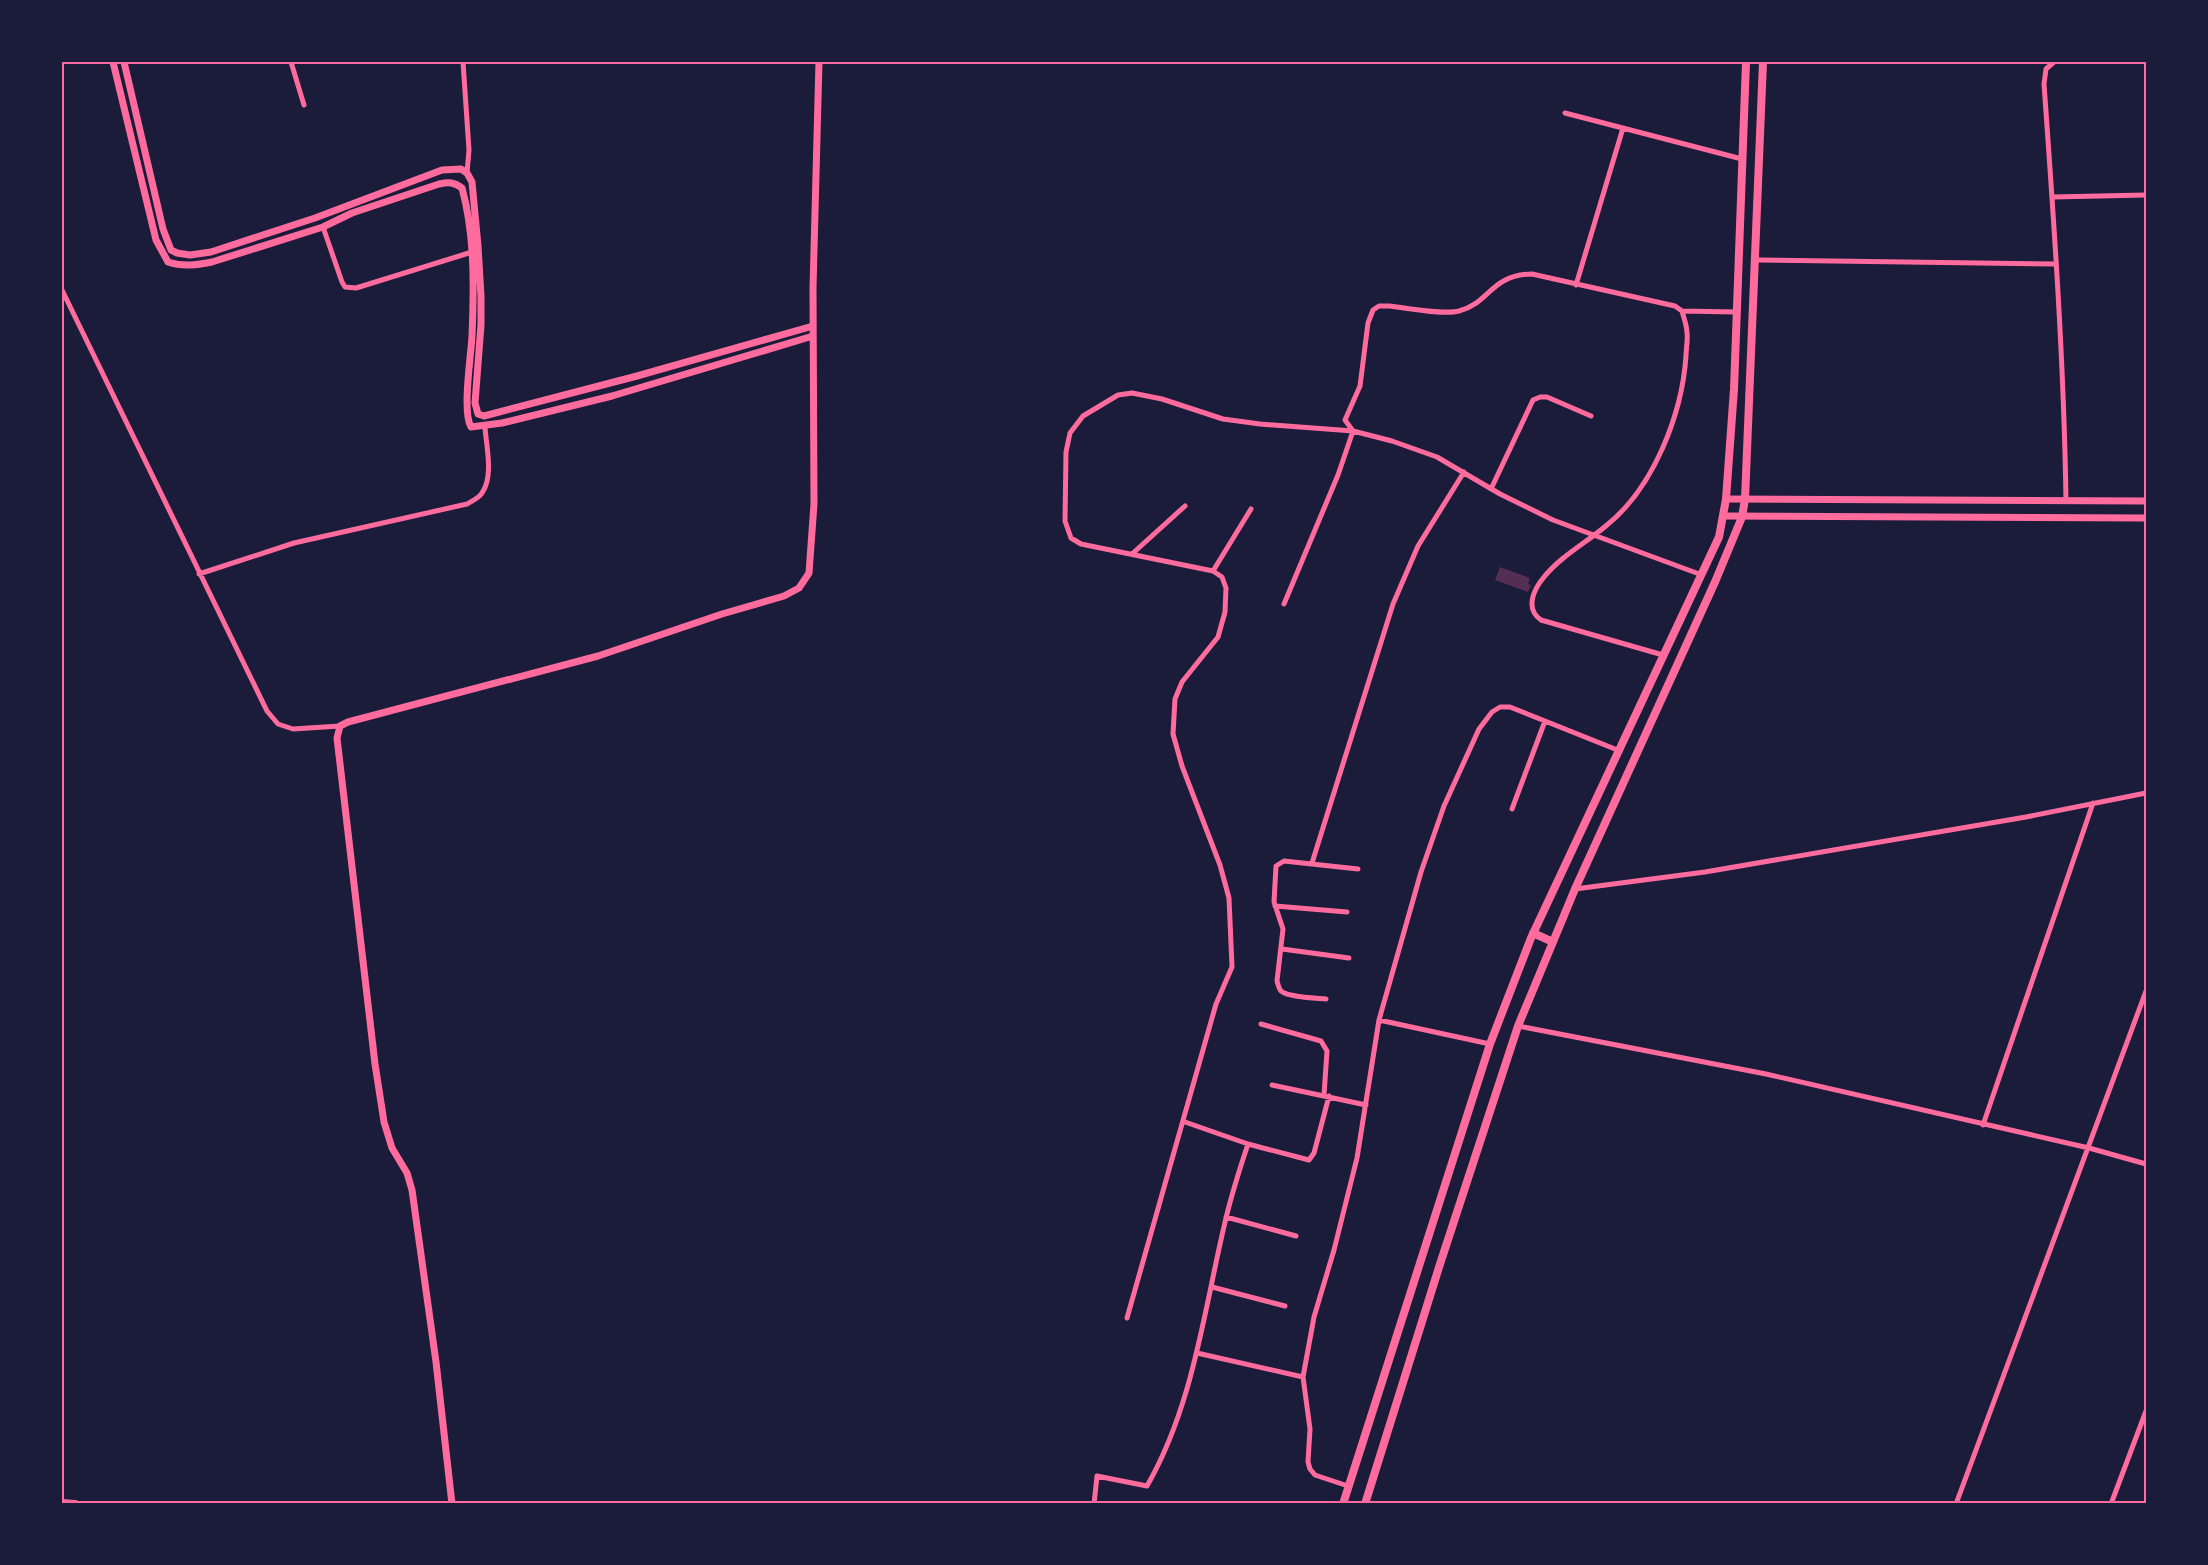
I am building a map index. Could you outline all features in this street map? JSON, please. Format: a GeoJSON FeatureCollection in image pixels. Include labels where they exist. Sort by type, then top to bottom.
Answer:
{"type":"FeatureCollection","features":[{"type":"Feature","properties":{"kind":"main road"},"geometry":{"type":"LineString","coordinates":[[1343,1503],[1490,1044],[1533,933],[1719,537],[1726,499],[1734,389],[1746,62]]}},
{"type":"Feature","properties":{"kind":"main road"},"geometry":{"type":"LineString","coordinates":[[1365,1503],[1518,1026],[1575,889],[1711,592],[1742,517],[1745,499],[1763,62]]}},
{"type":"Feature","properties":{"kind":"main road"},"geometry":{"type":"LineString","coordinates":[[1533,933],[1553,942]]}},
{"type":"Feature","properties":{"kind":"main road"},"geometry":{"type":"LineString","coordinates":[[62,1503],[75,1503]]}},
{"type":"Feature","properties":{"kind":"street"},"geometry":{"type":"LineString","coordinates":[[113,62],[156,240],[168,262],[194,266],[212,262],[322,227],[352,213],[448,182],[462,188],[472,252],[472,336],[468,421],[471,427],[485,427],[612,396],[813,336]]}},
{"type":"Feature","properties":{"kind":"street"},"geometry":{"type":"LineString","coordinates":[[124,62],[163,229],[171,250],[177,253],[201,254],[243,242],[442,170],[461,169],[467,173]]}},
{"type":"Feature","properties":{"kind":"street"},"geometry":{"type":"LineString","coordinates":[[291,62],[304,105]]}},
{"type":"Feature","properties":{"kind":"street"},"geometry":{"type":"LineString","coordinates":[[463,62],[469,150],[467,173],[471,182],[478,246],[481,325],[475,404],[478,414],[484,416],[637,376],[813,326]]}},
{"type":"Feature","properties":{"kind":"street"},"geometry":{"type":"LineString","coordinates":[[62,290],[267,711],[278,724],[293,729],[340,726],[598,656],[722,614],[784,596],[799,588],[809,573],[812,558],[814,504],[813,326],[819,62]]}},
{"type":"Feature","properties":{"kind":"street"},"geometry":{"type":"LineString","coordinates":[[2054,62],[2046,69],[2044,84],[2065,416],[2066,501]]}},
{"type":"Feature","properties":{"kind":"street"},"geometry":{"type":"LineString","coordinates":[[1565,113],[1742,159]]}},
{"type":"Feature","properties":{"kind":"street"},"geometry":{"type":"LineString","coordinates":[[1576,285],[1623,128]]}},
{"type":"Feature","properties":{"kind":"street"},"geometry":{"type":"LineString","coordinates":[[2052,196],[2146,195]]}},
{"type":"Feature","properties":{"kind":"street"},"geometry":{"type":"LineString","coordinates":[[322,227],[342,282],[349,288],[356,288],[472,252]]}},
{"type":"Feature","properties":{"kind":"street"},"geometry":{"type":"LineString","coordinates":[[1756,260],[2056,264]]}},
{"type":"Feature","properties":{"kind":"street"},"geometry":{"type":"LineString","coordinates":[[1353,431],[1345,420],[1360,386],[1368,323],[1373,310],[1379,306],[1458,311],[1472,305],[1498,283],[1516,274],[1532,274],[1675,306],[1682,311],[1736,312]]}},
{"type":"Feature","properties":{"kind":"street"},"geometry":{"type":"LineString","coordinates":[[1663,655],[1541,620],[1534,615],[1531,603],[1542,578],[1627,506],[1650,472],[1667,440],[1677,412],[1685,374],[1687,333],[1682,311]]}},
{"type":"Feature","properties":{"kind":"street"},"geometry":{"type":"LineString","coordinates":[[1127,1318],[1173,1156],[1185,1122],[1216,1004],[1232,967],[1229,898],[1220,865],[1182,766],[1173,734],[1175,699],[1182,682],[1218,637],[1225,612],[1226,588],[1222,577],[1213,571],[1081,544],[1071,538],[1065,521],[1066,452],[1070,433],[1083,416],[1118,395],[1132,393],[1232,420],[1353,431],[1392,441],[1437,457],[1491,489],[1553,519],[1702,575]]}},
{"type":"Feature","properties":{"kind":"street"},"geometry":{"type":"LineString","coordinates":[[1491,489],[1533,400],[1547,397],[1591,416]]}},
{"type":"Feature","properties":{"kind":"street"},"geometry":{"type":"LineString","coordinates":[[200,574],[294,543],[467,504],[482,494],[487,482],[485,427]]}},
{"type":"Feature","properties":{"kind":"street"},"geometry":{"type":"LineString","coordinates":[[1284,604],[1338,475],[1353,431]]}},
{"type":"Feature","properties":{"kind":"street"},"geometry":{"type":"LineString","coordinates":[[1312,863],[1393,604],[1418,546],[1464,472]]}},
{"type":"Feature","properties":{"kind":"street"},"geometry":{"type":"LineString","coordinates":[[1726,499],[2146,501]]}},
{"type":"Feature","properties":{"kind":"street"},"geometry":{"type":"LineString","coordinates":[[1132,555],[1185,506]]}},
{"type":"Feature","properties":{"kind":"street"},"geometry":{"type":"LineString","coordinates":[[1213,571],[1251,509]]}},
{"type":"Feature","properties":{"kind":"street"},"geometry":{"type":"LineString","coordinates":[[1724,516],[2146,518]]}},
{"type":"Feature","properties":{"kind":"street"},"geometry":{"type":"LineString","coordinates":[[1348,1486],[1315,1475],[1310,1469],[1308,1462],[1310,1429],[1303,1377],[1314,1317],[1358,1158],[1379,1020],[1421,872],[1444,806],[1479,729],[1492,712],[1500,707],[1510,707],[1620,751]]}},
{"type":"Feature","properties":{"kind":"street"},"geometry":{"type":"LineString","coordinates":[[1512,809],[1545,721]]}},
{"type":"Feature","properties":{"kind":"street"},"geometry":{"type":"LineString","coordinates":[[340,726],[337,738],[375,1064],[384,1122],[392,1148],[407,1173],[412,1190],[436,1362],[452,1503]]}},
{"type":"Feature","properties":{"kind":"street"},"geometry":{"type":"LineString","coordinates":[[1575,889],[1705,872],[2026,817],[2146,793]]}},
{"type":"Feature","properties":{"kind":"street"},"geometry":{"type":"LineString","coordinates":[[1983,1125],[2094,803]]}},
{"type":"Feature","properties":{"kind":"street"},"geometry":{"type":"LineString","coordinates":[[1326,999],[1287,994],[1281,991],[1277,981],[1283,929],[1275,906],[1274,873],[1279,862],[1312,863],[1358,869]]}},
{"type":"Feature","properties":{"kind":"street"},"geometry":{"type":"LineString","coordinates":[[1275,906],[1347,912]]}},
{"type":"Feature","properties":{"kind":"street"},"geometry":{"type":"LineString","coordinates":[[1282,949],[1349,958]]}},
{"type":"Feature","properties":{"kind":"street"},"geometry":{"type":"LineString","coordinates":[[1956,1503],[2146,991]]}},
{"type":"Feature","properties":{"kind":"street"},"geometry":{"type":"LineString","coordinates":[[1379,1020],[1490,1044]]}},
{"type":"Feature","properties":{"kind":"street"},"geometry":{"type":"LineString","coordinates":[[1185,1122],[1248,1144],[1309,1160],[1314,1153],[1327,1096],[1327,1051],[1321,1041],[1260,1024]]}},
{"type":"Feature","properties":{"kind":"street"},"geometry":{"type":"LineString","coordinates":[[1518,1026],[1766,1074],[2089,1148],[2146,1164]]}},
{"type":"Feature","properties":{"kind":"street"},"geometry":{"type":"LineString","coordinates":[[1272,1085],[1366,1105]]}},
{"type":"Feature","properties":{"kind":"street"},"geometry":{"type":"LineString","coordinates":[[1094,1503],[1098,1476],[1147,1486],[1160,1463],[1173,1430],[1197,1353],[1226,1217],[1248,1144]]}},
{"type":"Feature","properties":{"kind":"street"},"geometry":{"type":"LineString","coordinates":[[1226,1217],[1296,1236]]}},
{"type":"Feature","properties":{"kind":"street"},"geometry":{"type":"LineString","coordinates":[[1212,1287],[1285,1306]]}},
{"type":"Feature","properties":{"kind":"street"},"geometry":{"type":"LineString","coordinates":[[1197,1353],[1303,1377]]}},
{"type":"Feature","properties":{"kind":"street"},"geometry":{"type":"LineString","coordinates":[[2111,1503],[2146,1411]]}},
{"type":"Feature","properties":{"kind":"building"},"geometry":{"type":"Polygon","coordinates":[[[1500,567],[1530,578],[1528,584],[1531,585],[1528,592],[1495,580],[1500,567]]]}}]}
